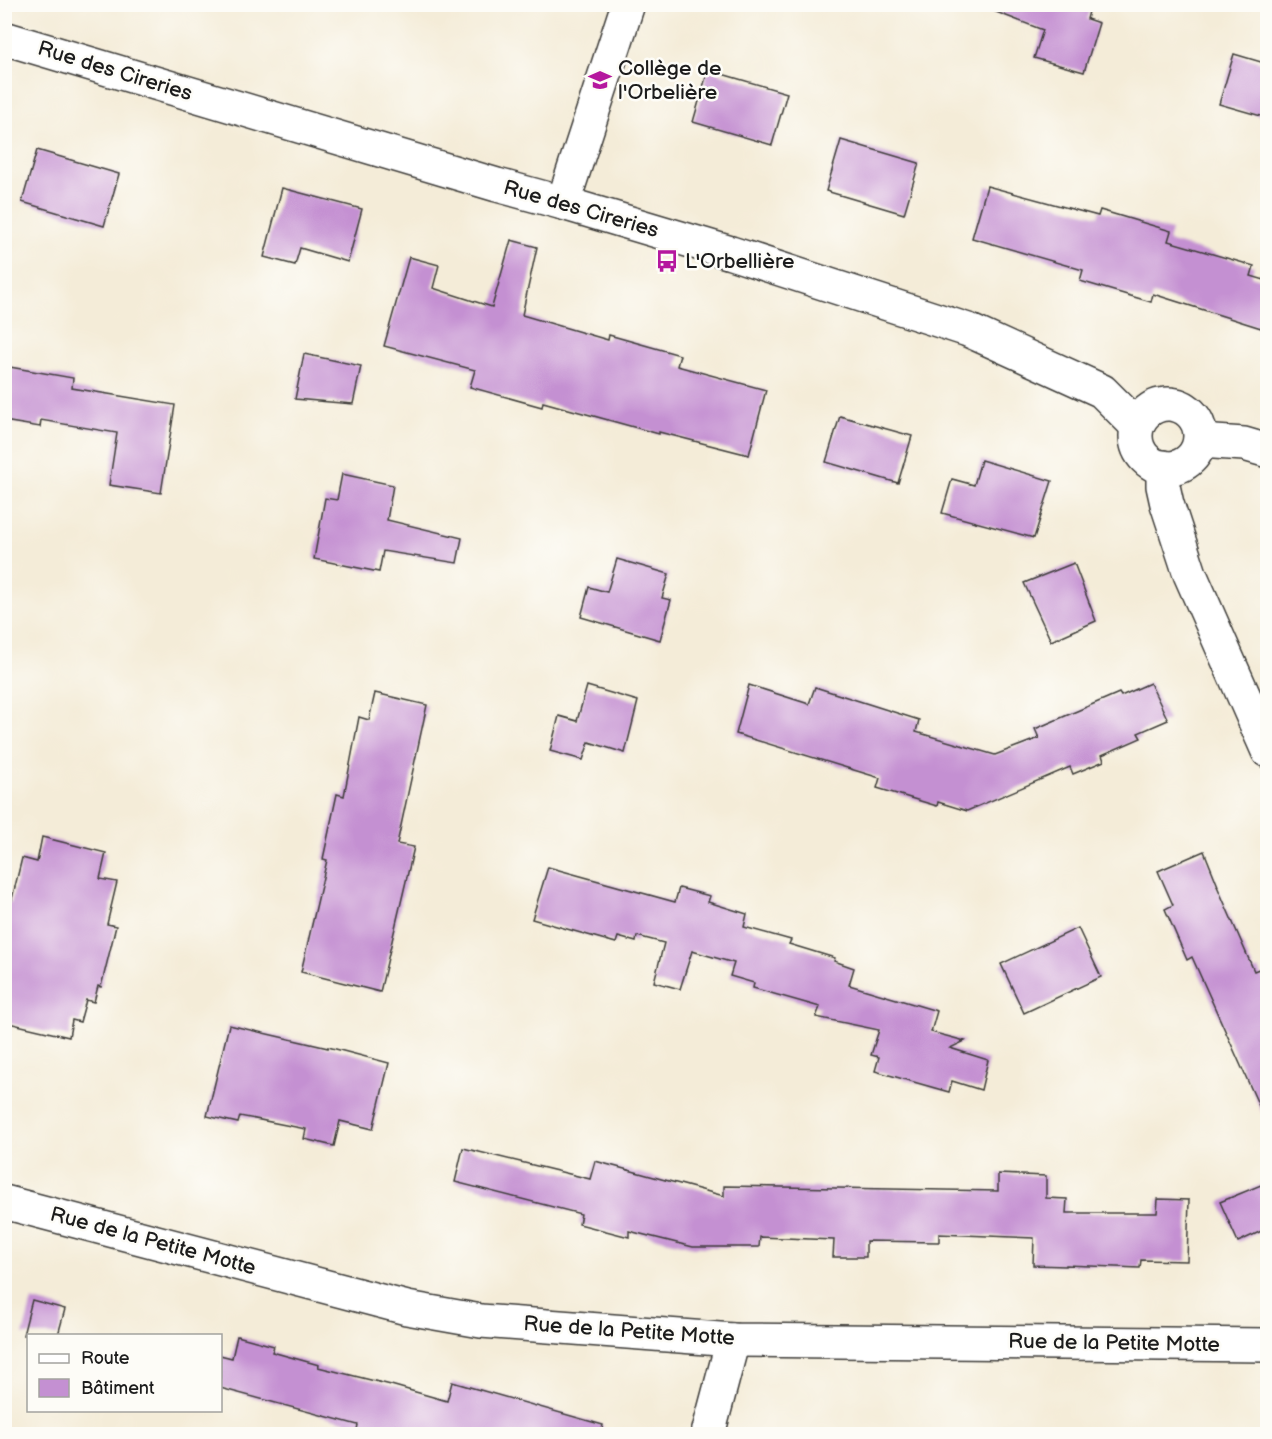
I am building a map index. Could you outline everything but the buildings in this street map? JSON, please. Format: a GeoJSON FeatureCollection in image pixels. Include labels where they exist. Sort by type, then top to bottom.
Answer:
{"type":"FeatureCollection","features":[{"type":"Feature","properties":{"kind":"street"},"geometry":{"type":"LineString","coordinates":[[563,203],[628,4]]}},
{"type":"Feature","properties":{"kind":"street","name":"Rue des Cireries"},"geometry":{"type":"LineString","coordinates":[[4,38],[731,253],[968,330],[1102,391],[1137,426]]}},
{"type":"Feature","properties":{"kind":"street"},"geometry":{"type":"LineString","coordinates":[[1157,405],[1179,405],[1195,418],[1199,426],[1200,441],[1193,456],[1187,462],[1179,466],[1154,465],[1140,452],[1137,444],[1137,426],[1142,417],[1157,405]]}},
{"type":"Feature","properties":{"kind":"street"},"geometry":{"type":"LineString","coordinates":[[1200,441],[1244,444],[1268,451]]}},
{"type":"Feature","properties":{"kind":"street"},"geometry":{"type":"LineString","coordinates":[[1163,467],[1163,486],[1167,504],[1190,574],[1268,751]]}},
{"type":"Feature","properties":{"kind":"street","name":"Rue de la Petite Motte"},"geometry":{"type":"LineString","coordinates":[[4,1202],[407,1308],[481,1321],[734,1340],[1268,1345]]}},
{"type":"Feature","properties":{"kind":"street"},"geometry":{"type":"LineString","coordinates":[[708,1434],[734,1340]]}},
{"type":"Feature","properties":{"kind":"place","name":"Collège de l'Orbelière"},"geometry":{"type":"Point","coordinates":[600,80]}},
{"type":"Feature","properties":{"kind":"place","name":"L'Orbellière"},"geometry":{"type":"Point","coordinates":[667,261]}}]}
